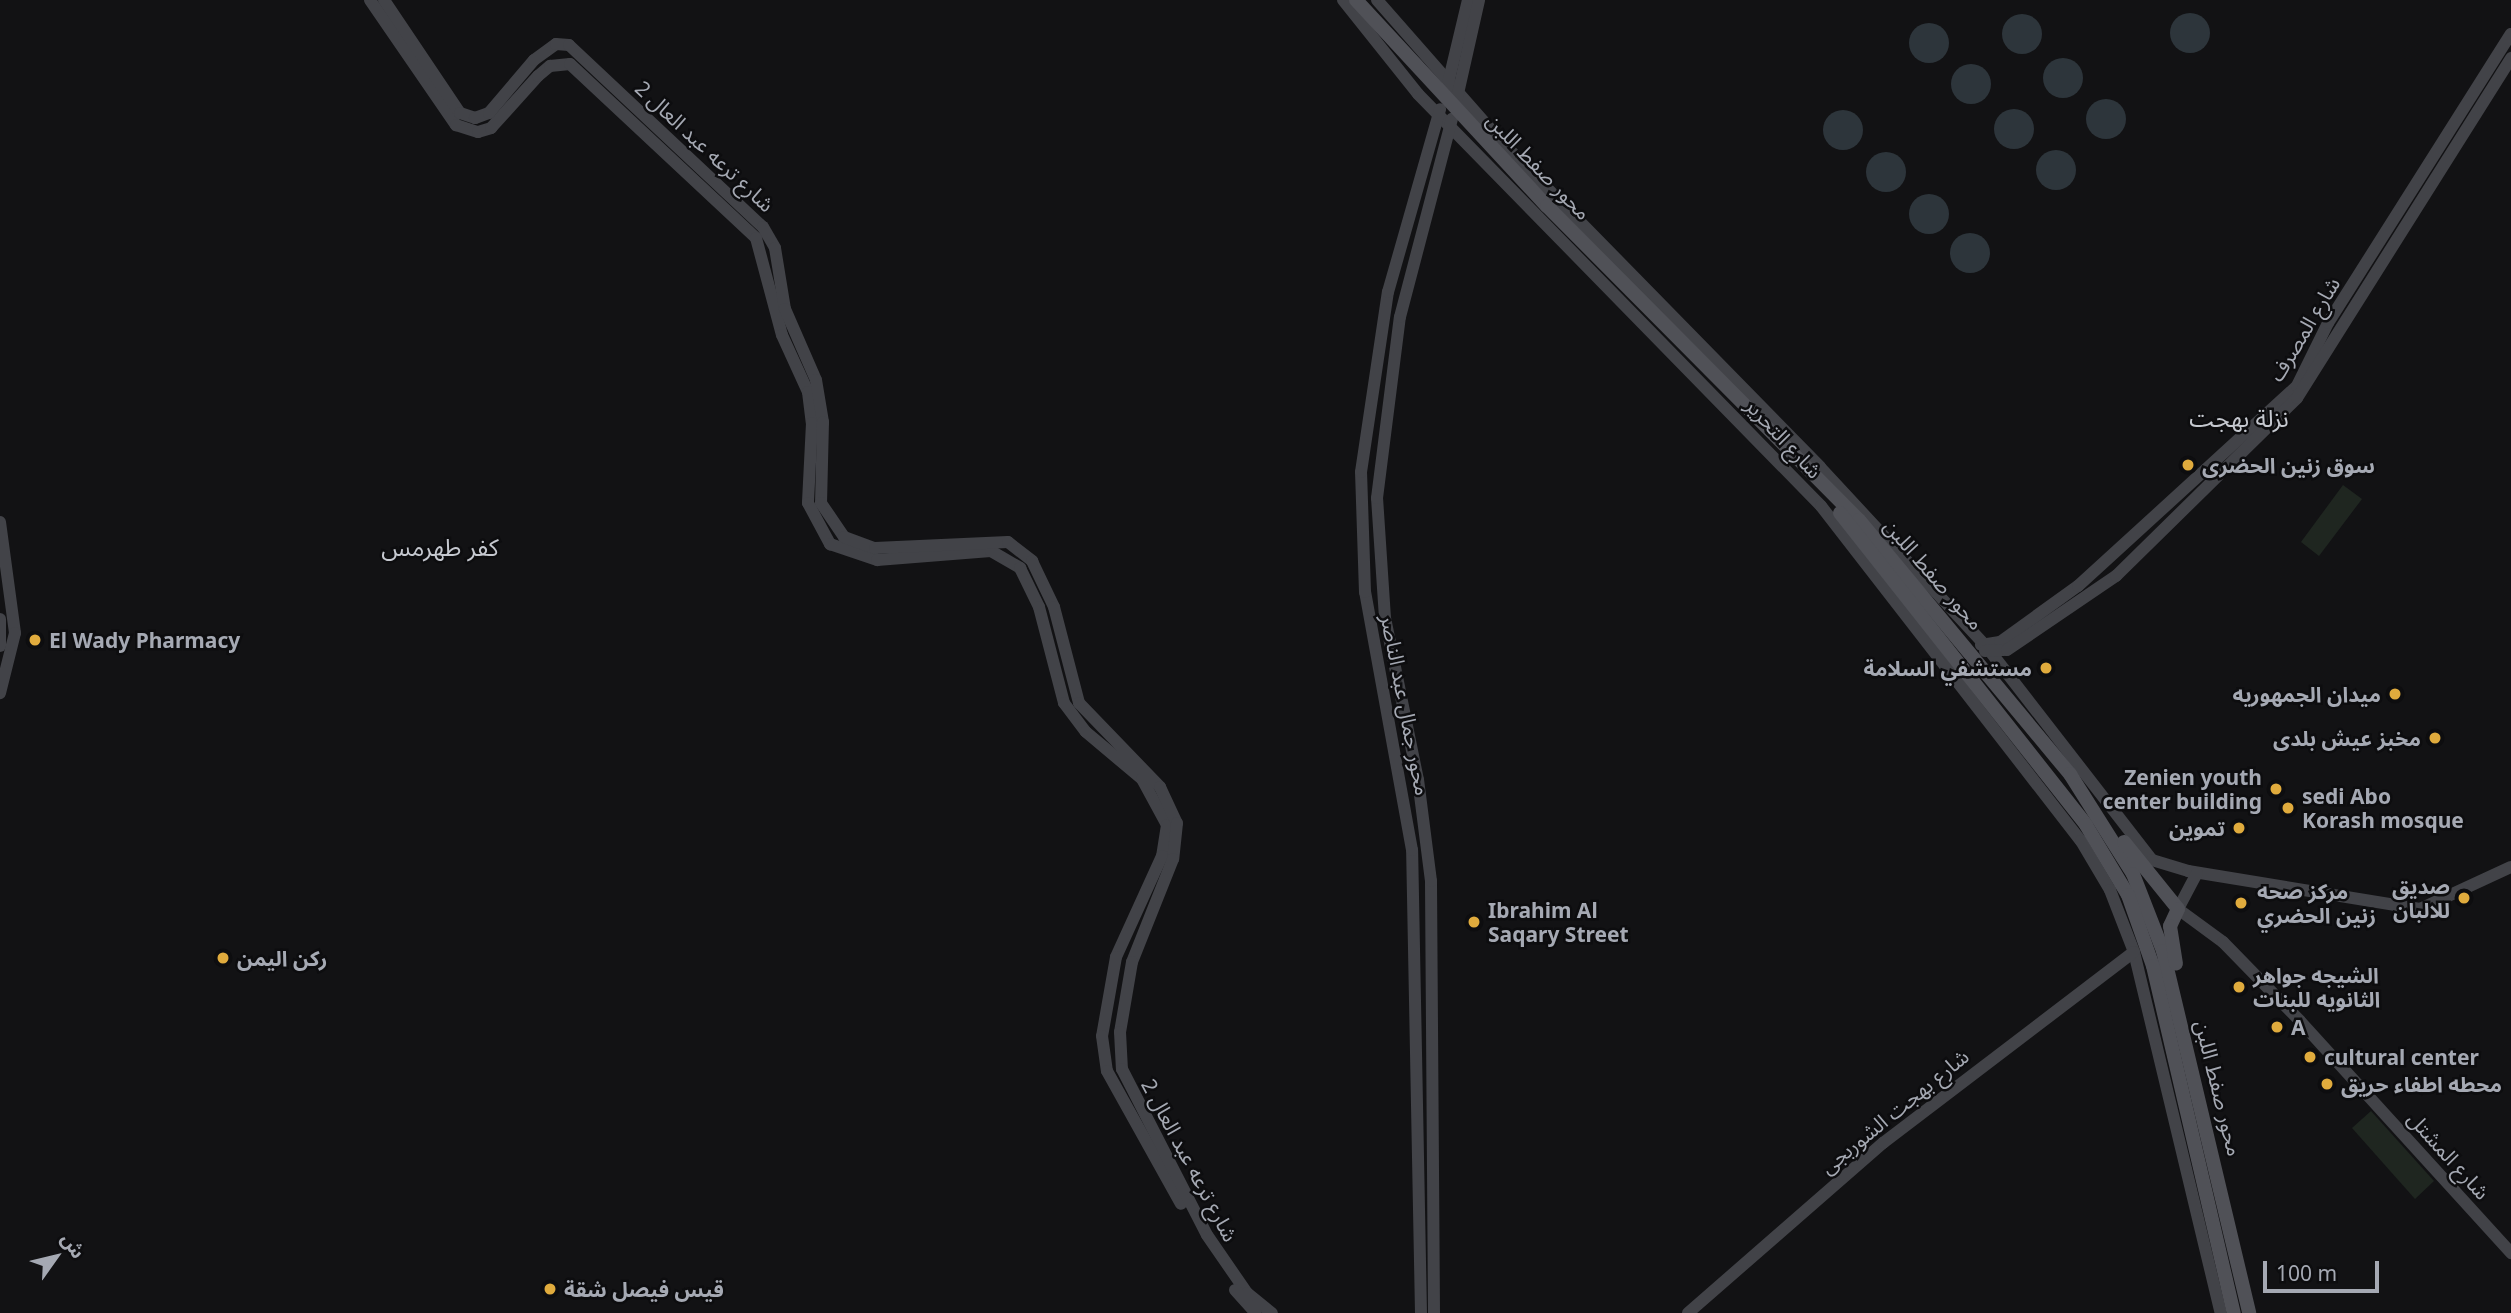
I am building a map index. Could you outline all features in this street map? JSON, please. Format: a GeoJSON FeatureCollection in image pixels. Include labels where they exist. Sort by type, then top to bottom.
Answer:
{"type":"FeatureCollection","features":[{"type":"Feature","properties":{"kind":"main road","name":"محور صفط اللبن"},"geometry":{"type":"LineString","coordinates":[[1354,0],[1547,206],[1812,469],[1984,651],[2070,774],[2133,874],[2164,951],[2227,1209],[2249,1313]]}},
{"type":"Feature","properties":{"kind":"main road","name":"محور صفط اللبن"},"geometry":{"type":"LineString","coordinates":[[1354,0],[1418,79],[1814,482],[2086,825],[2127,895],[2152,966],[2234,1313]]}},
{"type":"Feature","properties":{"kind":"main road"},"geometry":{"type":"LineString","coordinates":[[1984,651],[2004,682],[2178,909],[2170,934],[2227,1179],[2227,1209]]}},
{"type":"Feature","properties":{"kind":"street","name":"شارع ترعه عبد العال 2"},"geometry":{"type":"LineString","coordinates":[[370,0],[446,115],[466,130],[491,128],[538,76],[561,63],[579,68],[770,237],[785,309],[816,380],[823,422],[815,505],[826,540],[860,558],[991,551],[1020,568],[1039,607],[1064,703],[1086,732],[1142,779],[1167,825],[1162,856],[1116,957],[1102,1036],[1107,1071],[1201,1240],[1256,1313]]}},
{"type":"Feature","properties":{"kind":"street","name":"شارع ترعه عبد العال 2"},"geometry":{"type":"LineString","coordinates":[[384,0],[455,108],[467,117],[489,113],[528,66],[560,43],[573,47],[732,205]]}},
{"type":"Feature","properties":{"kind":"street","name":"شارع التحرير"},"geometry":{"type":"LineString","coordinates":[[1343,0],[1439,114],[1812,497],[2081,841],[2110,890],[2134,952],[2221,1313]]}},
{"type":"Feature","properties":{"kind":"street","name":"شارع التحرير"},"geometry":{"type":"LineString","coordinates":[[1377,0],[1448,83],[1984,651],[2147,856],[2193,872],[2420,909],[2511,867]]}},
{"type":"Feature","properties":{"kind":"street","name":"محور جمال عبد الناصر"},"geometry":{"type":"LineString","coordinates":[[1421,1313],[1413,862],[1404,788],[1365,592],[1362,472],[1388,292],[1448,83],[1468,0]]}},
{"type":"Feature","properties":{"kind":"street","name":"محور جمال عبد الناصر"},"geometry":{"type":"LineString","coordinates":[[1434,1313],[1431,881],[1418,780],[1385,618],[1377,498],[1400,317],[1458,93],[1479,0]]}},
{"type":"Feature","properties":{"kind":"street","name":"شارع المصرف"},"geometry":{"type":"LineString","coordinates":[[1984,651],[2041,620],[2243,440],[2297,386],[2314,366],[2365,278],[2479,96],[2511,34]]}},
{"type":"Feature","properties":{"kind":"street","name":"شارع المصرف"},"geometry":{"type":"LineString","coordinates":[[2479,96],[2511,58]]}},
{"type":"Feature","properties":{"kind":"street"},"geometry":{"type":"LineString","coordinates":[[815,505],[835,530],[864,547],[1008,542],[1032,561],[1020,568]]}},
{"type":"Feature","properties":{"kind":"street"},"geometry":{"type":"LineString","coordinates":[[0,522],[15,633],[0,693]]}},
{"type":"Feature","properties":{"kind":"street","name":"شارع ترعه عبد العال 2"},"geometry":{"type":"LineString","coordinates":[[1032,561],[1054,607],[1079,704],[1160,787],[1177,823],[1173,859],[1125,993],[1120,1032],[1124,1077],[1207,1235],[1247,1293],[1272,1313]]}},
{"type":"Feature","properties":{"kind":"street"},"geometry":{"type":"LineString","coordinates":[[0,619],[0,646]]}},
{"type":"Feature","properties":{"kind":"street"},"geometry":{"type":"LineString","coordinates":[[1928,645],[1947,631],[1984,651]]}},
{"type":"Feature","properties":{"kind":"street"},"geometry":{"type":"LineString","coordinates":[[2076,767],[2088,809],[2149,929],[2224,1217],[2255,1313]]}},
{"type":"Feature","properties":{"kind":"street"},"geometry":{"type":"LineString","coordinates":[[2178,909],[2193,872]]}},
{"type":"Feature","properties":{"kind":"street","name":"شارع المشتل"},"geometry":{"type":"LineString","coordinates":[[2178,909],[2223,942],[2286,1006],[2511,1253]]}},
{"type":"Feature","properties":{"kind":"street","name":"شارع بهجت الشوربجى"},"geometry":{"type":"LineString","coordinates":[[1688,1313],[1883,1143],[2134,952]]}},
{"type":"Feature","properties":{"kind":"shaded area"},"geometry":{"type":"Polygon","coordinates":[[[2190,13],[2198,14],[2204,19],[2209,25],[2209,41],[2204,47],[2198,52],[2190,53],[2182,52],[2176,47],[2171,41],[2170,33],[2171,25],[2176,19],[2182,14],[2190,13]]]}},
{"type":"Feature","properties":{"kind":"shaded area"},"geometry":{"type":"Polygon","coordinates":[[[2022,14],[2030,15],[2036,20],[2041,26],[2041,42],[2036,48],[2030,53],[2022,54],[2014,53],[2008,48],[2003,42],[2002,34],[2003,26],[2008,20],[2014,15],[2022,14]]]}},
{"type":"Feature","properties":{"kind":"shaded area"},"geometry":{"type":"Polygon","coordinates":[[[1929,23],[1937,24],[1943,29],[1948,35],[1948,51],[1943,57],[1937,62],[1929,63],[1921,62],[1915,57],[1910,51],[1909,43],[1910,35],[1915,29],[1921,24],[1929,23]]]}},
{"type":"Feature","properties":{"kind":"shaded area"},"geometry":{"type":"Polygon","coordinates":[[[2063,58],[2071,59],[2077,64],[2082,70],[2082,86],[2077,92],[2071,97],[2063,98],[2055,97],[2049,92],[2044,86],[2043,78],[2044,70],[2049,64],[2055,59],[2063,58]]]}},
{"type":"Feature","properties":{"kind":"shaded area"},"geometry":{"type":"Polygon","coordinates":[[[1971,64],[1979,65],[1985,70],[1990,76],[1990,92],[1985,98],[1979,103],[1971,104],[1963,103],[1957,98],[1952,92],[1951,84],[1952,76],[1957,70],[1963,65],[1971,64]]]}},
{"type":"Feature","properties":{"kind":"shaded area"},"geometry":{"type":"Polygon","coordinates":[[[2106,99],[2114,100],[2120,105],[2125,111],[2125,127],[2120,133],[2114,138],[2106,139],[2098,138],[2092,133],[2087,127],[2086,119],[2087,111],[2092,105],[2098,100],[2106,99]]]}},
{"type":"Feature","properties":{"kind":"shaded area"},"geometry":{"type":"Polygon","coordinates":[[[2014,109],[2022,110],[2028,115],[2033,121],[2033,137],[2028,143],[2022,148],[2014,149],[2006,148],[2000,143],[1995,137],[1994,129],[1995,121],[2000,115],[2006,110],[2014,109]]]}},
{"type":"Feature","properties":{"kind":"shaded area"},"geometry":{"type":"Polygon","coordinates":[[[1843,110],[1851,111],[1857,116],[1862,122],[1862,138],[1857,144],[1851,149],[1843,150],[1835,149],[1829,144],[1824,138],[1823,130],[1824,122],[1829,116],[1835,111],[1843,110]]]}},
{"type":"Feature","properties":{"kind":"shaded area"},"geometry":{"type":"Polygon","coordinates":[[[2056,150],[2064,151],[2070,156],[2075,162],[2075,178],[2070,184],[2064,189],[2056,190],[2048,189],[2042,184],[2037,178],[2036,170],[2037,162],[2042,156],[2048,151],[2056,150]]]}},
{"type":"Feature","properties":{"kind":"shaded area"},"geometry":{"type":"Polygon","coordinates":[[[1886,152],[1894,153],[1900,158],[1905,164],[1905,180],[1900,186],[1894,191],[1886,192],[1878,191],[1872,186],[1867,180],[1866,172],[1867,164],[1872,158],[1878,153],[1886,152]]]}},
{"type":"Feature","properties":{"kind":"shaded area"},"geometry":{"type":"Polygon","coordinates":[[[1929,194],[1937,195],[1943,200],[1948,206],[1948,222],[1943,228],[1937,233],[1929,234],[1921,233],[1915,228],[1910,222],[1909,214],[1910,206],[1915,200],[1921,195],[1929,194]]]}},
{"type":"Feature","properties":{"kind":"shaded area"},"geometry":{"type":"Polygon","coordinates":[[[1970,233],[1978,234],[1984,239],[1989,245],[1989,261],[1984,267],[1978,272],[1970,273],[1962,272],[1956,267],[1951,261],[1950,253],[1951,245],[1956,239],[1962,234],[1970,233]]]}},
{"type":"Feature","properties":{"kind":"shaded area"},"geometry":{"type":"Polygon","coordinates":[[[2343,485],[2362,499],[2319,556],[2301,542],[2343,485]]]}},
{"type":"Feature","properties":{"kind":"shaded area"},"geometry":{"type":"Polygon","coordinates":[[[2371,1111],[2434,1181],[2415,1199],[2352,1128],[2371,1111]]]}},
{"type":"Feature","properties":{"kind":"place","name":"سوق زنين الحضرى"},"geometry":{"type":"Point","coordinates":[2188,465]}},
{"type":"Feature","properties":{"kind":"place","name":"El Wady Pharmacy"},"geometry":{"type":"Point","coordinates":[35,640]}},
{"type":"Feature","properties":{"kind":"place","name":"مستشفي السلامة"},"geometry":{"type":"Point","coordinates":[2046,668]}},
{"type":"Feature","properties":{"kind":"place","name":"ميدان الجمهوريه"},"geometry":{"type":"Point","coordinates":[2395,694]}},
{"type":"Feature","properties":{"kind":"place","name":"مخبز عيش بلدى"},"geometry":{"type":"Point","coordinates":[2435,738]}},
{"type":"Feature","properties":{"kind":"place","name":"Zenien youth center building"},"geometry":{"type":"Point","coordinates":[2276,789]}},
{"type":"Feature","properties":{"kind":"place","name":"sedi Abo Korash mosque"},"geometry":{"type":"Point","coordinates":[2288,808]}},
{"type":"Feature","properties":{"kind":"place","name":"تموين"},"geometry":{"type":"Point","coordinates":[2239,828]}},
{"type":"Feature","properties":{"kind":"place","name":"صديق للالبان"},"geometry":{"type":"Point","coordinates":[2464,898]}},
{"type":"Feature","properties":{"kind":"place","name":"مركز صحه زنين الحضري"},"geometry":{"type":"Point","coordinates":[2241,903]}},
{"type":"Feature","properties":{"kind":"place","name":"Ibrahim Al Saqary Street"},"geometry":{"type":"Point","coordinates":[1474,922]}},
{"type":"Feature","properties":{"kind":"place","name":"ركن اليمن"},"geometry":{"type":"Point","coordinates":[223,958]}},
{"type":"Feature","properties":{"kind":"place","name":"الشيجه جواهر الثانويه للبنات"},"geometry":{"type":"Point","coordinates":[2239,987]}},
{"type":"Feature","properties":{"kind":"place","name":"A"},"geometry":{"type":"Point","coordinates":[2277,1027]}},
{"type":"Feature","properties":{"kind":"place","name":"cultural center"},"geometry":{"type":"Point","coordinates":[2310,1057]}},
{"type":"Feature","properties":{"kind":"place","name":"محطه اطفاء حريق"},"geometry":{"type":"Point","coordinates":[2327,1084]}},
{"type":"Feature","properties":{"kind":"place","name":"قيس فيصل شقة"},"geometry":{"type":"Point","coordinates":[550,1289]}},
{"type":"Feature","properties":{"kind":"district","name":"نزلة بهجت"},"geometry":{"type":"Point","coordinates":[2239,418]}},
{"type":"Feature","properties":{"kind":"district","name":"كفر طهرمس"},"geometry":{"type":"Point","coordinates":[440,547]}}]}
